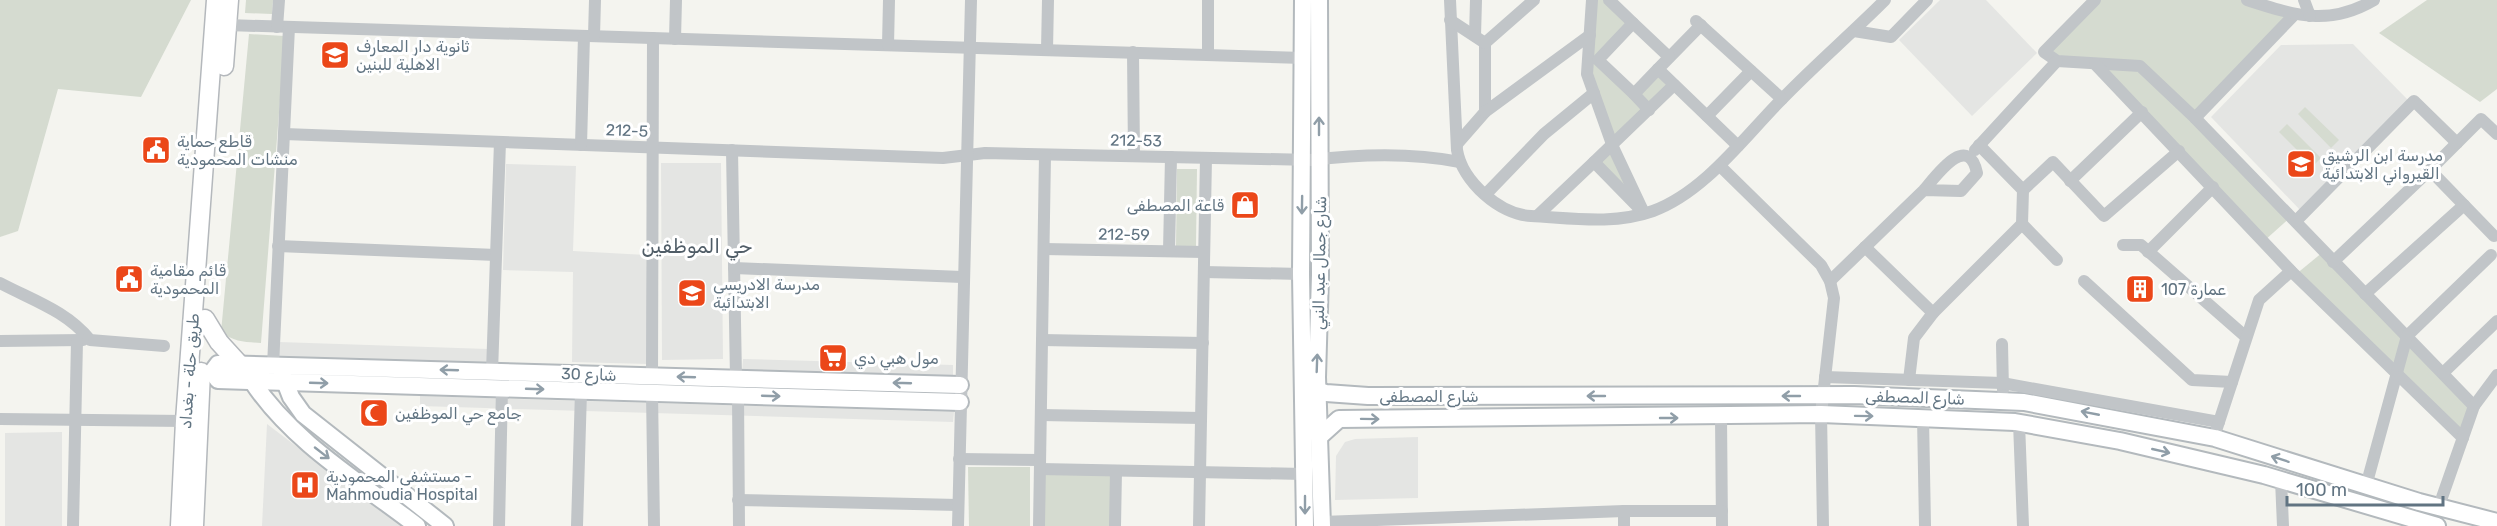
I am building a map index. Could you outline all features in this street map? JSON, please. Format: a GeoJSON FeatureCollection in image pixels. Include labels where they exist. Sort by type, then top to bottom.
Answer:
{"type":"FeatureCollection","features":[{"type":"Feature","properties":{"kind":"main road","name":"طريق حلة - بغداد"},"geometry":{"type":"LineString","coordinates":[[180,526],[185,421],[200,375],[216,0]]}},
{"type":"Feature","properties":{"kind":"main road"},"geometry":{"type":"LineString","coordinates":[[194,526],[200,375],[229,0]]}},
{"type":"Feature","properties":{"kind":"main road"},"geometry":{"type":"LineString","coordinates":[[205,319],[219,342],[240,365]]}},
{"type":"Feature","properties":{"kind":"street"},"geometry":{"type":"LineString","coordinates":[[279,0],[283,27],[284,134],[279,246],[283,376],[303,414],[445,526]]}},
{"type":"Feature","properties":{"kind":"street"},"geometry":{"type":"LineString","coordinates":[[581,145],[589,36],[595,0]]}},
{"type":"Feature","properties":{"kind":"street"},"geometry":{"type":"LineString","coordinates":[[675,39],[676,0]]}},
{"type":"Feature","properties":{"kind":"street"},"geometry":{"type":"LineString","coordinates":[[888,45],[889,0]]}},
{"type":"Feature","properties":{"kind":"street"},"geometry":{"type":"LineString","coordinates":[[958,526],[959,459],[951,399],[954,394],[951,387],[963,277],[969,156],[971,0]]}},
{"type":"Feature","properties":{"kind":"street"},"geometry":{"type":"LineString","coordinates":[[1047,50],[1048,0]]}},
{"type":"Feature","properties":{"kind":"street"},"geometry":{"type":"LineString","coordinates":[[1208,0],[1208,55]]}},
{"type":"Feature","properties":{"kind":"street","name":"شارع جمال عبد النبي"},"geometry":{"type":"LineString","coordinates":[[1303,0],[1303,58],[1311,159],[1310,468],[1305,526]]}},
{"type":"Feature","properties":{"kind":"street","name":"شارع جمال عبد النبي"},"geometry":{"type":"LineString","coordinates":[[1319,0],[1311,159],[1301,274],[1311,388],[1318,437],[1310,468],[1322,524]]}},
{"type":"Feature","properties":{"kind":"street"},"geometry":{"type":"LineString","coordinates":[[1450,0],[1457,144],[1460,162],[1486,195],[1508,210],[1523,216],[1609,220],[1644,213],[1669,204],[1720,166],[1782,99],[1885,0]]}},
{"type":"Feature","properties":{"kind":"street"},"geometry":{"type":"LineString","coordinates":[[1476,0],[1485,112]]}},
{"type":"Feature","properties":{"kind":"street"},"geometry":{"type":"LineString","coordinates":[[1480,40],[1534,0]]}},
{"type":"Feature","properties":{"kind":"street"},"geometry":{"type":"LineString","coordinates":[[1592,0],[1587,70],[1612,144],[1644,213]]}},
{"type":"Feature","properties":{"kind":"street"},"geometry":{"type":"LineString","coordinates":[[1608,0],[1669,57]]}},
{"type":"Feature","properties":{"kind":"street"},"geometry":{"type":"LineString","coordinates":[[1854,31],[1891,37],[1927,0]]}},
{"type":"Feature","properties":{"kind":"street"},"geometry":{"type":"LineString","coordinates":[[2095,0],[2044,52],[2057,61],[2140,66],[2195,118],[2474,406]]}},
{"type":"Feature","properties":{"kind":"street"},"geometry":{"type":"LineString","coordinates":[[2247,0],[2294,15],[2332,17],[2357,10],[2374,0]]}},
{"type":"Feature","properties":{"kind":"street"},"geometry":{"type":"LineString","coordinates":[[2304,0],[2310,16]]}},
{"type":"Feature","properties":{"kind":"street"},"geometry":{"type":"LineString","coordinates":[[2195,118],[2294,15]]}},
{"type":"Feature","properties":{"kind":"street"},"geometry":{"type":"LineString","coordinates":[[1450,20],[1480,40]]}},
{"type":"Feature","properties":{"kind":"street"},"geometry":{"type":"LineString","coordinates":[[1587,70],[1633,23]]}},
{"type":"Feature","properties":{"kind":"street"},"geometry":{"type":"LineString","coordinates":[[1634,94],[1698,23],[1782,99]]}},
{"type":"Feature","properties":{"kind":"street"},"geometry":{"type":"LineString","coordinates":[[227,25],[1303,58]]}},
{"type":"Feature","properties":{"kind":"street"},"geometry":{"type":"LineString","coordinates":[[1457,144],[1485,112],[1590,34]]}},
{"type":"Feature","properties":{"kind":"street"},"geometry":{"type":"LineString","coordinates":[[653,38],[654,526]]}},
{"type":"Feature","properties":{"kind":"street"},"geometry":{"type":"LineString","coordinates":[[1133,52],[1134,156]]}},
{"type":"Feature","properties":{"kind":"street"},"geometry":{"type":"LineString","coordinates":[[1598,60],[1650,110]]}},
{"type":"Feature","properties":{"kind":"street"},"geometry":{"type":"LineString","coordinates":[[1969,157],[2057,61]]}},
{"type":"Feature","properties":{"kind":"street"},"geometry":{"type":"LineString","coordinates":[[2095,64],[2291,271],[2463,438]]}},
{"type":"Feature","properties":{"kind":"street"},"geometry":{"type":"LineString","coordinates":[[1658,69],[1738,146]]}},
{"type":"Feature","properties":{"kind":"street"},"geometry":{"type":"LineString","coordinates":[[1707,116],[1751,71]]}},
{"type":"Feature","properties":{"kind":"street"},"geometry":{"type":"LineString","coordinates":[[1537,216],[1674,85]]}},
{"type":"Feature","properties":{"kind":"street"},"geometry":{"type":"LineString","coordinates":[[1486,195],[1544,134],[1594,93]]}},
{"type":"Feature","properties":{"kind":"street"},"geometry":{"type":"LineString","coordinates":[[2296,221],[2414,101],[2457,143]]}},
{"type":"Feature","properties":{"kind":"street"},"geometry":{"type":"LineString","coordinates":[[2070,181],[2142,112]]}},
{"type":"Feature","properties":{"kind":"street"},"geometry":{"type":"LineString","coordinates":[[2333,262],[2481,118],[2497,134]]}},
{"type":"Feature","properties":{"kind":"street","name":"212-5"},"geometry":{"type":"LineString","coordinates":[[284,134],[969,156]]}},
{"type":"Feature","properties":{"kind":"street"},"geometry":{"type":"LineString","coordinates":[[492,372],[500,142]]}},
{"type":"Feature","properties":{"kind":"street"},"geometry":{"type":"LineString","coordinates":[[1979,145],[2023,190]]}},
{"type":"Feature","properties":{"kind":"street"},"geometry":{"type":"LineString","coordinates":[[732,150],[739,526]]}},
{"type":"Feature","properties":{"kind":"street"},"geometry":{"type":"LineString","coordinates":[[1909,380],[1914,338],[1933,314],[2022,224],[2023,190],[2052,162],[2104,216],[2179,151]]}},
{"type":"Feature","properties":{"kind":"street","name":"212-53"},"geometry":{"type":"LineString","coordinates":[[969,156],[985,153],[1311,159],[1331,155],[1404,155],[1460,162]]}},
{"type":"Feature","properties":{"kind":"street"},"geometry":{"type":"LineString","coordinates":[[1039,526],[1046,155]]}},
{"type":"Feature","properties":{"kind":"street"},"geometry":{"type":"LineString","coordinates":[[1830,281],[1924,190],[1951,159],[1961,155],[1969,157],[1975,163],[1977,173],[1961,191],[1924,190]]}},
{"type":"Feature","properties":{"kind":"street"},"geometry":{"type":"LineString","coordinates":[[1169,251],[1171,157]]}},
{"type":"Feature","properties":{"kind":"street"},"geometry":{"type":"LineString","coordinates":[[1199,526],[1206,158]]}},
{"type":"Feature","properties":{"kind":"street"},"geometry":{"type":"LineString","coordinates":[[1594,162],[1644,213]]}},
{"type":"Feature","properties":{"kind":"street"},"geometry":{"type":"LineString","coordinates":[[1720,166],[1821,265],[1830,281],[1834,298],[1821,414],[1823,526]]}},
{"type":"Feature","properties":{"kind":"street"},"geometry":{"type":"LineString","coordinates":[[2430,170],[2494,236]]}},
{"type":"Feature","properties":{"kind":"street"},"geometry":{"type":"LineString","coordinates":[[2148,252],[2213,187]]}},
{"type":"Feature","properties":{"kind":"street"},"geometry":{"type":"LineString","coordinates":[[2365,294],[2464,205]]}},
{"type":"Feature","properties":{"kind":"street"},"geometry":{"type":"LineString","coordinates":[[2022,224],[2056,260]]}},
{"type":"Feature","properties":{"kind":"street"},"geometry":{"type":"LineString","coordinates":[[2123,245],[2140,245],[2246,337]]}},
{"type":"Feature","properties":{"kind":"street"},"geometry":{"type":"LineString","coordinates":[[279,246],[496,255]]}},
{"type":"Feature","properties":{"kind":"street"},"geometry":{"type":"LineString","coordinates":[[1865,247],[1933,314]]}},
{"type":"Feature","properties":{"kind":"street","name":"212-59"},"geometry":{"type":"LineString","coordinates":[[1044,249],[1204,252]]}},
{"type":"Feature","properties":{"kind":"street"},"geometry":{"type":"LineString","coordinates":[[2366,486],[2407,336],[2491,255]]}},
{"type":"Feature","properties":{"kind":"street"},"geometry":{"type":"LineString","coordinates":[[734,268],[963,277]]}},
{"type":"Feature","properties":{"kind":"street"},"geometry":{"type":"LineString","coordinates":[[1825,377],[2002,383],[2217,430],[2259,300],[2291,271]]}},
{"type":"Feature","properties":{"kind":"street"},"geometry":{"type":"LineString","coordinates":[[1204,272],[1301,274]]}},
{"type":"Feature","properties":{"kind":"street"},"geometry":{"type":"LineString","coordinates":[[2084,281],[2192,380],[2232,382]]}},
{"type":"Feature","properties":{"kind":"street"},"geometry":{"type":"LineString","coordinates":[[0,283],[78,325],[90,340]]}},
{"type":"Feature","properties":{"kind":"street"},"geometry":{"type":"LineString","coordinates":[[2443,373],[2497,321]]}},
{"type":"Feature","properties":{"kind":"street"},"geometry":{"type":"LineString","coordinates":[[0,341],[90,340],[164,346]]}},
{"type":"Feature","properties":{"kind":"street"},"geometry":{"type":"LineString","coordinates":[[1042,340],[1203,343]]}},
{"type":"Feature","properties":{"kind":"street"},"geometry":{"type":"LineString","coordinates":[[73,526],[77,341]]}},
{"type":"Feature","properties":{"kind":"street"},"geometry":{"type":"LineString","coordinates":[[2002,344],[2003,400]]}},
{"type":"Feature","properties":{"kind":"street","name":"شارع 30"},"geometry":{"type":"LineString","coordinates":[[200,375],[240,365],[283,376],[502,388],[581,391],[652,385]]}},
{"type":"Feature","properties":{"kind":"street","name":"شارع 30"},"geometry":{"type":"LineString","coordinates":[[200,375],[252,381],[283,376],[492,372],[652,385],[736,387],[953,384]]}},
{"type":"Feature","properties":{"kind":"street"},"geometry":{"type":"LineString","coordinates":[[2439,506],[2474,406],[2497,375]]}},
{"type":"Feature","properties":{"kind":"street"},"geometry":{"type":"LineString","coordinates":[[252,381],[290,426],[417,526]]}},
{"type":"Feature","properties":{"kind":"street","name":"شارع 30"},"geometry":{"type":"LineString","coordinates":[[736,387],[952,402]]}},
{"type":"Feature","properties":{"kind":"street"},"geometry":{"type":"LineString","coordinates":[[499,526],[502,388]]}},
{"type":"Feature","properties":{"kind":"street","name":"شارع المصطفى"},"geometry":{"type":"LineString","coordinates":[[1311,388],[1326,393],[1368,396],[1823,396],[2003,400],[2121,419],[2217,430],[2366,486],[2497,522]]}},
{"type":"Feature","properties":{"kind":"street"},"geometry":{"type":"LineString","coordinates":[[577,526],[581,391]]}},
{"type":"Feature","properties":{"kind":"street"},"geometry":{"type":"LineString","coordinates":[[290,426],[289,418],[292,414],[303,414]]}},
{"type":"Feature","properties":{"kind":"street","name":"شارع المصطفى"},"geometry":{"type":"LineString","coordinates":[[1318,437],[1339,419],[1721,417],[1821,414],[2019,423],[2120,441],[2281,480],[2388,520],[2437,526]]}},
{"type":"Feature","properties":{"kind":"street"},"geometry":{"type":"LineString","coordinates":[[1041,415],[1201,418]]}},
{"type":"Feature","properties":{"kind":"street"},"geometry":{"type":"LineString","coordinates":[[1721,417],[1722,526]]}},
{"type":"Feature","properties":{"kind":"street"},"geometry":{"type":"LineString","coordinates":[[1923,417],[1925,526]]}},
{"type":"Feature","properties":{"kind":"street"},"geometry":{"type":"LineString","coordinates":[[0,419],[185,421]]}},
{"type":"Feature","properties":{"kind":"street"},"geometry":{"type":"LineString","coordinates":[[2120,441],[2121,419]]}},
{"type":"Feature","properties":{"kind":"street"},"geometry":{"type":"LineString","coordinates":[[2019,423],[2023,526]]}},
{"type":"Feature","properties":{"kind":"street"},"geometry":{"type":"LineString","coordinates":[[959,459],[1116,471],[1200,472],[1310,468]]}},
{"type":"Feature","properties":{"kind":"street"},"geometry":{"type":"LineString","coordinates":[[1115,526],[1116,471]]}},
{"type":"Feature","properties":{"kind":"street"},"geometry":{"type":"LineString","coordinates":[[2281,480],[2283,526]]}},
{"type":"Feature","properties":{"kind":"street"},"geometry":{"type":"LineString","coordinates":[[738,500],[958,505]]}},
{"type":"Feature","properties":{"kind":"street"},"geometry":{"type":"LineString","coordinates":[[1322,524],[1436,522],[1624,511],[1722,511]]}},
{"type":"Feature","properties":{"kind":"street"},"geometry":{"type":"LineString","coordinates":[[1624,511],[1624,526]]}},
{"type":"Feature","properties":{"kind":"shaded area"},"geometry":{"type":"Polygon","coordinates":[[[0,0],[191,0],[141,97],[58,89],[18,231],[0,237],[0,0]]]}},
{"type":"Feature","properties":{"kind":"shaded area"},"geometry":{"type":"Polygon","coordinates":[[[246,0],[273,0],[272,14],[245,13],[246,0]]]}},
{"type":"Feature","properties":{"kind":"shaded area"},"geometry":{"type":"Polygon","coordinates":[[[1592,0],[1609,0],[1633,23],[1598,59],[1633,94],[1658,69],[1674,85],[1612,144],[1587,70],[1592,0]]]}},
{"type":"Feature","properties":{"kind":"shaded area"},"geometry":{"type":"Polygon","coordinates":[[[1940,0],[1986,0],[2037,53],[1972,116],[1899,40],[1940,0]]]}},
{"type":"Feature","properties":{"kind":"shaded area"},"geometry":{"type":"Polygon","coordinates":[[[2095,0],[2247,0],[2294,15],[2195,118],[2292,216],[2264,241],[2095,64],[2044,52],[2095,0]]]}},
{"type":"Feature","properties":{"kind":"shaded area"},"geometry":{"type":"Polygon","coordinates":[[[2427,0],[2497,0],[2497,89],[2480,102],[2379,33],[2427,0]]]}},
{"type":"Feature","properties":{"kind":"shaded area"},"geometry":{"type":"Polygon","coordinates":[[[249,34],[285,36],[261,343],[235,340],[221,332],[249,34]]]}},
{"type":"Feature","properties":{"kind":"shaded area","name":"مدرسة ابن الرشيق القيرواني الابتدائية"},"geometry":{"type":"Polygon","coordinates":[[[2353,44],[2408,100],[2301,211],[2211,117],[2281,45],[2353,44]]]}},
{"type":"Feature","properties":{"kind":"shaded area"},"geometry":{"type":"Polygon","coordinates":[[[2305,107],[2339,140],[2331,148],[2298,114],[2305,107]]]}},
{"type":"Feature","properties":{"kind":"shaded area"},"geometry":{"type":"Polygon","coordinates":[[[2287,124],[2321,158],[2313,166],[2279,132],[2287,124]]]}},
{"type":"Feature","properties":{"kind":"shaded area"},"geometry":{"type":"Polygon","coordinates":[[[1612,144],[1644,213],[1594,162],[1612,144]]]}},
{"type":"Feature","properties":{"kind":"shaded area","name":"مدرسة الادريسي الابتدائية"},"geometry":{"type":"Polygon","coordinates":[[[661,163],[721,163],[723,359],[662,360],[661,163]]]}},
{"type":"Feature","properties":{"kind":"shaded area"},"geometry":{"type":"Polygon","coordinates":[[[506,164],[576,166],[573,251],[646,255],[648,364],[572,362],[573,272],[503,270],[506,164]]]}},
{"type":"Feature","properties":{"kind":"shaded area"},"geometry":{"type":"Polygon","coordinates":[[[1177,169],[1197,169],[1196,246],[1176,246],[1177,169]]]}},
{"type":"Feature","properties":{"kind":"shaded area"},"geometry":{"type":"Polygon","coordinates":[[[2323,252],[2474,406],[2463,438],[2295,275],[2323,252]]]}},
{"type":"Feature","properties":{"kind":"shaded area"},"geometry":{"type":"Polygon","coordinates":[[[279,342],[488,349],[487,364],[278,357],[279,342]]]}},
{"type":"Feature","properties":{"kind":"shaded area"},"geometry":{"type":"Polygon","coordinates":[[[743,359],[953,365],[953,379],[742,373],[743,359]]]}},
{"type":"Feature","properties":{"kind":"shaded area"},"geometry":{"type":"Polygon","coordinates":[[[420,396],[954,412],[953,422],[420,406],[420,396]]]}},
{"type":"Feature","properties":{"kind":"shaded area","name":"مستشفى المحمودية - Mahmoudia Hospital"},"geometry":{"type":"Polygon","coordinates":[[[267,424],[401,526],[262,526],[267,424]]]}},
{"type":"Feature","properties":{"kind":"shaded area"},"geometry":{"type":"Polygon","coordinates":[[[62,432],[62,526],[5,526],[5,433],[62,432]]]}},
{"type":"Feature","properties":{"kind":"shaded area"},"geometry":{"type":"Polygon","coordinates":[[[1418,437],[1418,498],[1335,500],[1336,456],[1345,442],[1355,439],[1418,437]]]}},
{"type":"Feature","properties":{"kind":"shaded area"},"geometry":{"type":"Polygon","coordinates":[[[968,467],[1030,467],[1030,526],[969,526],[968,467]]]}},
{"type":"Feature","properties":{"kind":"shaded area"},"geometry":{"type":"Polygon","coordinates":[[[1045,475],[1111,475],[1110,526],[1045,526],[1045,475]]]}},
{"type":"Feature","properties":{"kind":"place","name":"ثانوية دار المعارف الاهلية للبنين"},"geometry":{"type":"Point","coordinates":[335,55]}},
{"type":"Feature","properties":{"kind":"place","name":"قاطع حماية منشات المحمودية"},"geometry":{"type":"Point","coordinates":[156,150]}},
{"type":"Feature","properties":{"kind":"place","name":"مدرسة ابن الرشيق القيرواني الابتدائية"},"geometry":{"type":"Point","coordinates":[2301,164]}},
{"type":"Feature","properties":{"kind":"place","name":"قاعة المصطفى"},"geometry":{"type":"Point","coordinates":[1245,205]}},
{"type":"Feature","properties":{"kind":"place","name":"قائم مقامية المحمودية"},"geometry":{"type":"Point","coordinates":[129,279]}},
{"type":"Feature","properties":{"kind":"place","name":"عمارة 107"},"geometry":{"type":"Point","coordinates":[2140,289]}},
{"type":"Feature","properties":{"kind":"place","name":"مدرسة الادريسي الابتدائية"},"geometry":{"type":"Point","coordinates":[692,293]}},
{"type":"Feature","properties":{"kind":"place","name":"مول هبي دي"},"geometry":{"type":"Point","coordinates":[833,358]}},
{"type":"Feature","properties":{"kind":"place","name":"جامع حي الموظفين"},"geometry":{"type":"Point","coordinates":[374,413]}},
{"type":"Feature","properties":{"kind":"place","name":"مستشفى المحمودية - Mahmoudia Hospital"},"geometry":{"type":"Point","coordinates":[305,485]}},
{"type":"Feature","properties":{"kind":"district","name":"حي الموظفين"},"geometry":{"type":"Point","coordinates":[697,246]}}]}
